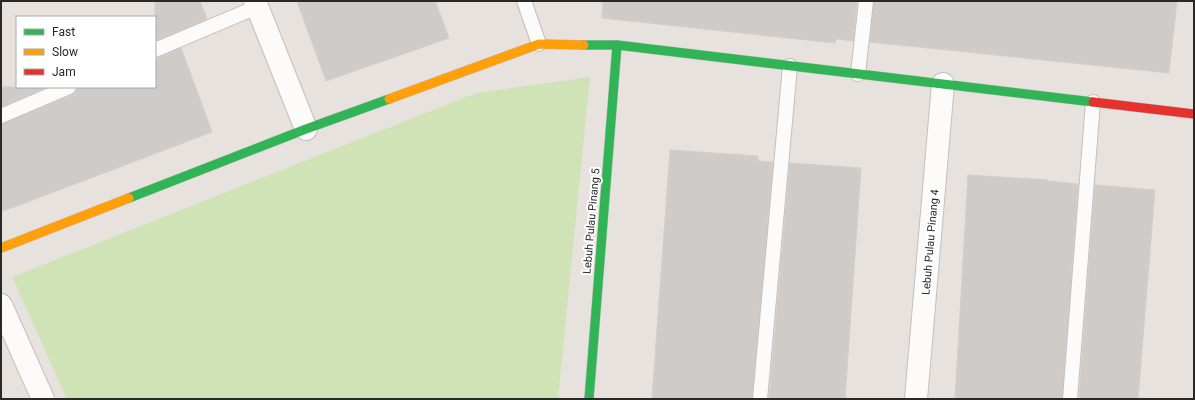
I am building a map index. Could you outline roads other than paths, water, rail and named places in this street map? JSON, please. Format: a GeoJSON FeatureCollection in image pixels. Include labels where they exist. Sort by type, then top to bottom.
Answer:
{"type":"FeatureCollection","features":[{"type":"Feature","properties":{"kind":"street"},"geometry":{"type":"LineString","coordinates":[[256,4],[306,129]]}},
{"type":"Feature","properties":{"kind":"street"},"geometry":{"type":"LineString","coordinates":[[1,248],[306,129],[539,44],[617,46],[1194,114]]}},
{"type":"Feature","properties":{"kind":"street","name":"Lebuh Pulau Pinang 5"},"geometry":{"type":"LineString","coordinates":[[589,399],[617,46]]}},
{"type":"Feature","properties":{"kind":"street","name":"Lebuh Pulau Pinang 4"},"geometry":{"type":"LineString","coordinates":[[916,399],[943,84]]}},
{"type":"Feature","properties":{"kind":"street"},"geometry":{"type":"LineString","coordinates":[[1,305],[43,399]]}},
{"type":"Feature","properties":{"kind":"lane"},"geometry":{"type":"LineString","coordinates":[[524,1],[539,44]]}},
{"type":"Feature","properties":{"kind":"lane"},"geometry":{"type":"LineString","coordinates":[[858,74],[866,1]]}},
{"type":"Feature","properties":{"kind":"lane"},"geometry":{"type":"LineString","coordinates":[[156,50],[256,4]]}},
{"type":"Feature","properties":{"kind":"lane"},"geometry":{"type":"LineString","coordinates":[[760,399],[790,66]]}},
{"type":"Feature","properties":{"kind":"lane"},"geometry":{"type":"LineString","coordinates":[[1,116],[66,88]]}},
{"type":"Feature","properties":{"kind":"lane"},"geometry":{"type":"LineString","coordinates":[[1070,399],[1093,102]]}}]}
